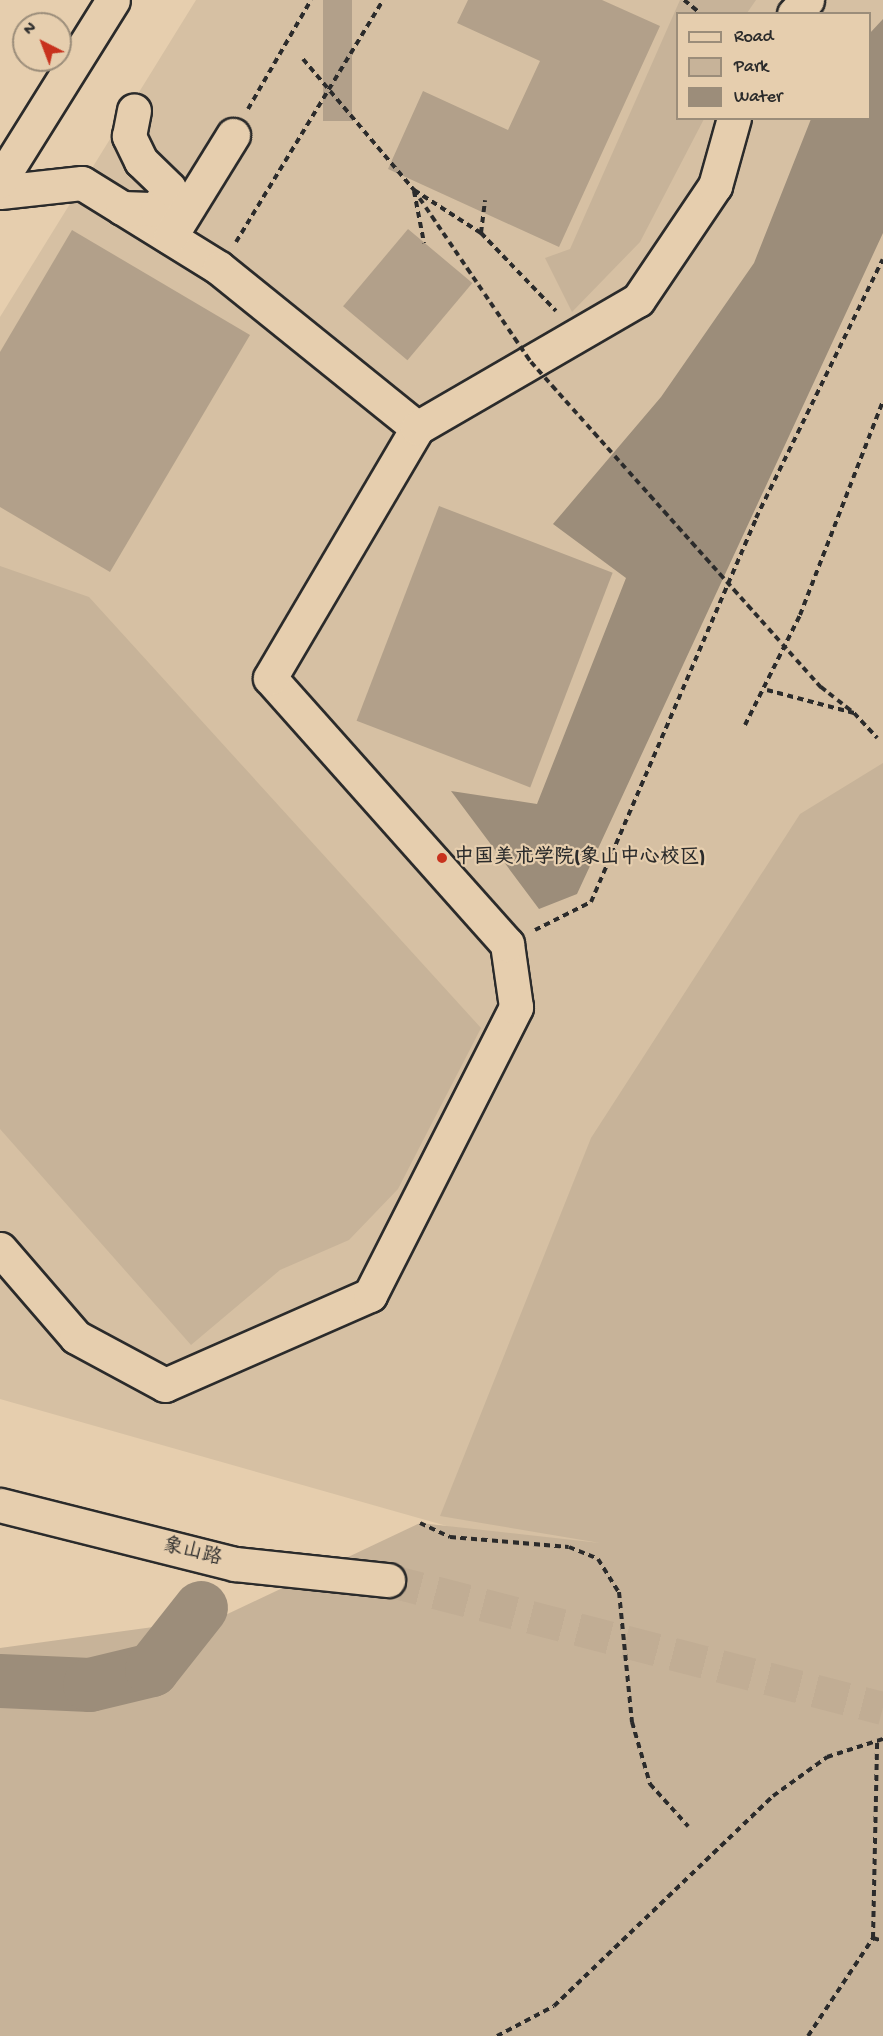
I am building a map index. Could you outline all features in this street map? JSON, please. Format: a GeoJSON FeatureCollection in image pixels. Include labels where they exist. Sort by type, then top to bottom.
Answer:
{"type":"FeatureCollection","features":[{"type":"Feature","properties":{"kind":"street"},"geometry":{"type":"LineString","coordinates":[[0,181],[113,0]]}},
{"type":"Feature","properties":{"kind":"street"},"geometry":{"type":"LineString","coordinates":[[796,12],[807,0]]}},
{"type":"Feature","properties":{"kind":"street"},"geometry":{"type":"LineString","coordinates":[[122,208],[157,209],[169,188],[141,160],[129,136],[134,110]]}},
{"type":"Feature","properties":{"kind":"street"},"geometry":{"type":"LineString","coordinates":[[0,1249],[76,1337],[165,1385],[370,1295],[516,1007],[507,944],[270,678],[417,428],[638,300],[715,186],[734,120]]}},
{"type":"Feature","properties":{"kind":"street"},"geometry":{"type":"LineString","coordinates":[[170,237],[233,135]]}},
{"type":"Feature","properties":{"kind":"street"},"geometry":{"type":"LineString","coordinates":[[0,192],[82,183],[219,268],[417,428]]}},
{"type":"Feature","properties":{"kind":"street","name":"象山路"},"geometry":{"type":"LineString","coordinates":[[0,1505],[235,1564],[388,1581]]}},
{"type":"Feature","properties":{"kind":"path"},"geometry":{"type":"LineString","coordinates":[[233,135],[311,0]]}},
{"type":"Feature","properties":{"kind":"path"},"geometry":{"type":"LineString","coordinates":[[219,268],[383,0]]}},
{"type":"Feature","properties":{"kind":"path"},"geometry":{"type":"LineString","coordinates":[[684,0],[699,12]]}},
{"type":"Feature","properties":{"kind":"path"},"geometry":{"type":"LineString","coordinates":[[303,59],[414,190],[531,362],[821,687],[854,713],[878,738]]}},
{"type":"Feature","properties":{"kind":"path"},"geometry":{"type":"LineString","coordinates":[[414,190],[481,232],[563,319],[574,338]]}},
{"type":"Feature","properties":{"kind":"path"},"geometry":{"type":"LineString","coordinates":[[414,190],[424,243]]}},
{"type":"Feature","properties":{"kind":"path"},"geometry":{"type":"LineString","coordinates":[[481,232],[485,200]]}},
{"type":"Feature","properties":{"kind":"path"},"geometry":{"type":"LineString","coordinates":[[507,944],[591,902],[756,518],[883,259]]}},
{"type":"Feature","properties":{"kind":"path"},"geometry":{"type":"LineString","coordinates":[[745,724],[767,690],[883,401]]}},
{"type":"Feature","properties":{"kind":"path"},"geometry":{"type":"LineString","coordinates":[[767,690],[854,713]]}},
{"type":"Feature","properties":{"kind":"path"},"geometry":{"type":"LineString","coordinates":[[420,1523],[450,1537],[569,1547],[598,1559],[619,1592],[632,1722],[650,1784],[688,1826]]}},
{"type":"Feature","properties":{"kind":"path"},"geometry":{"type":"LineString","coordinates":[[808,2036],[873,1938],[877,1739]]}},
{"type":"Feature","properties":{"kind":"path"},"geometry":{"type":"LineString","coordinates":[[497,2036],[554,2006],[773,1796],[827,1757],[877,1739],[883,1739]]}},
{"type":"Feature","properties":{"kind":"path"},"geometry":{"type":"LineString","coordinates":[[873,1938],[883,1941]]}},
{"type":"Feature","properties":{"kind":"shaded area","name":"中国美术学院(象山中心校区)"},"geometry":{"type":"Polygon","coordinates":[[[196,0],[883,0],[883,1650],[0,1399],[0,317],[196,0]]]}},
{"type":"Feature","properties":{"kind":"green space"},"geometry":{"type":"Polygon","coordinates":[[[680,0],[756,0],[748,12],[676,12],[676,120],[703,120],[640,242],[572,312],[545,258],[570,249],[680,0]]]}},
{"type":"Feature","properties":{"kind":"green space"},"geometry":{"type":"Polygon","coordinates":[[[0,566],[89,597],[481,1028],[398,1189],[349,1240],[280,1270],[191,1345],[0,1129],[0,566]]]}},
{"type":"Feature","properties":{"kind":"green space"},"geometry":{"type":"Polygon","coordinates":[[[883,763],[883,2036],[0,2036],[0,1648],[219,1618],[420,1523],[600,1543],[440,1516],[591,1138],[800,814],[883,763]]]}},
{"type":"Feature","properties":{"kind":"water"},"geometry":{"type":"Polygon","coordinates":[[[883,19],[883,233],[577,894],[539,909],[451,791],[537,804],[626,578],[553,524],[661,397],[754,263],[811,120],[871,120],[871,32],[883,19]]]}},
{"type":"Feature","properties":{"kind":"building"},"geometry":{"type":"Polygon","coordinates":[[[323,0],[352,0],[352,121],[323,121],[323,0]]]}},
{"type":"Feature","properties":{"kind":"building"},"geometry":{"type":"Polygon","coordinates":[[[468,0],[602,0],[660,26],[559,247],[388,169],[423,91],[508,130],[540,61],[457,23],[468,0]]]}},
{"type":"Feature","properties":{"kind":"building"},"geometry":{"type":"Polygon","coordinates":[[[408,229],[472,283],[407,360],[343,306],[408,229]]]}},
{"type":"Feature","properties":{"kind":"building"},"geometry":{"type":"Polygon","coordinates":[[[72,230],[250,335],[110,572],[0,507],[0,352],[72,230]]]}},
{"type":"Feature","properties":{"kind":"building"},"geometry":{"type":"Polygon","coordinates":[[[439,506],[613,573],[530,787],[357,721],[439,506]]]}},
{"type":"Feature","properties":{"kind":"waterway"},"geometry":{"type":"LineString","coordinates":[[0,1681],[90,1685],[152,1670],[201,1608]]}},
{"type":"Feature","properties":{"kind":"tunnel"},"geometry":{"type":"LineString","coordinates":[[388,1580],[883,1708]]}},
{"type":"Feature","properties":{"kind":"place","name":"中国美术学院(象山中心校区)"},"geometry":{"type":"Point","coordinates":[442,858]}}]}
